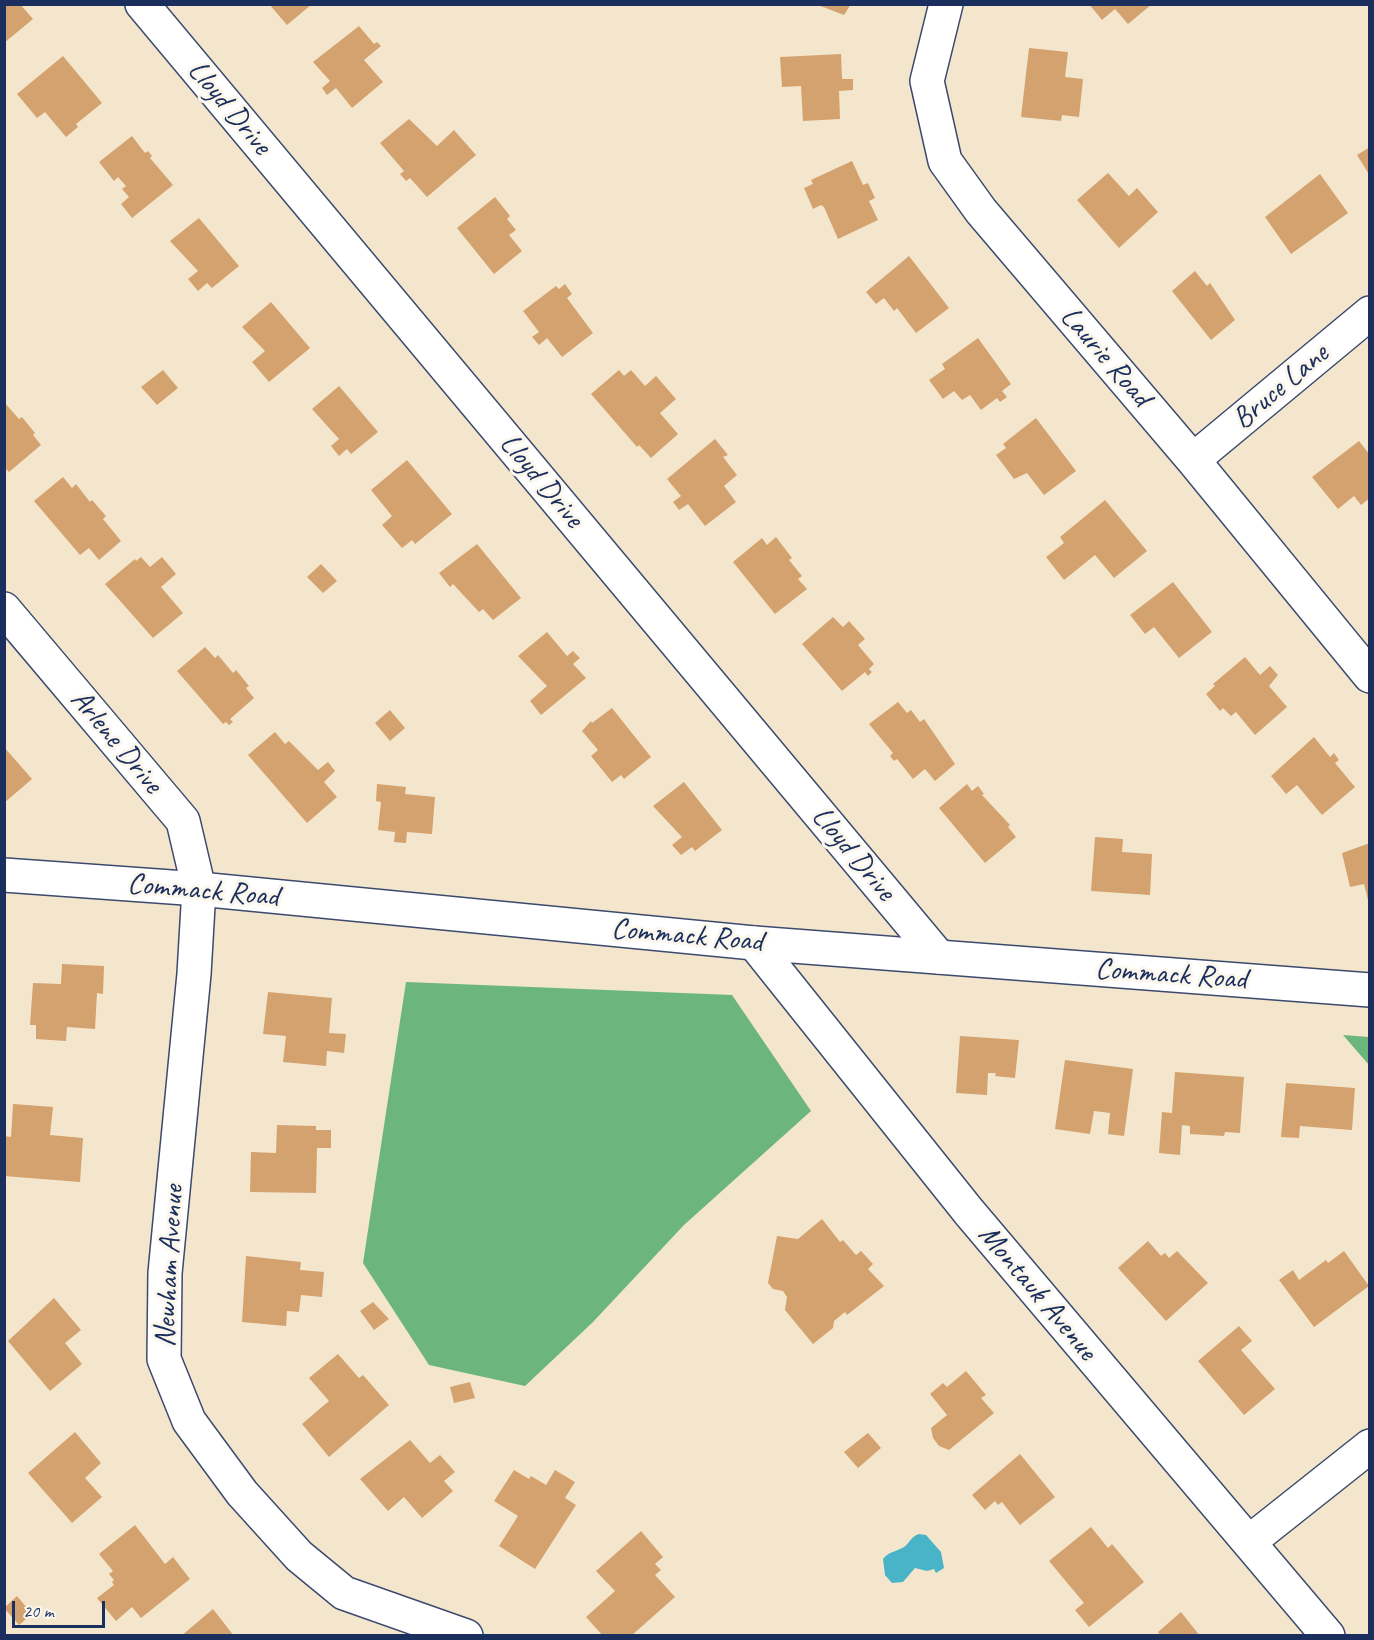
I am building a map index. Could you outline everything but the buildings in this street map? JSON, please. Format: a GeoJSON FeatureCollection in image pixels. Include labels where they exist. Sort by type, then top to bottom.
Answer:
{"type":"FeatureCollection","features":[{"type":"Feature","properties":{"kind":"street","name":"Lloyd Drive"},"geometry":{"type":"LineString","coordinates":[[142,4],[939,957]]}},
{"type":"Feature","properties":{"kind":"street","name":"Laurie Road"},"geometry":{"type":"LineString","coordinates":[[946,4],[927,81],[945,161],[981,212],[1193,460],[1370,676]]}},
{"type":"Feature","properties":{"kind":"street","name":"Bruce Lane"},"geometry":{"type":"LineString","coordinates":[[1193,460],[1370,313]]}},
{"type":"Feature","properties":{"kind":"street","name":"Arlene Drive"},"geometry":{"type":"LineString","coordinates":[[4,609],[183,821],[199,889]]}},
{"type":"Feature","properties":{"kind":"street","name":"Commack Road"},"geometry":{"type":"LineString","coordinates":[[4,875],[199,889],[754,943],[1370,990]]}},
{"type":"Feature","properties":{"kind":"street","name":"Newham Avenue"},"geometry":{"type":"LineString","coordinates":[[199,889],[194,974],[165,1273],[165,1359],[189,1421],[242,1493],[299,1556],[344,1593],[466,1635]]}},
{"type":"Feature","properties":{"kind":"street","name":"Montauk Avenue"},"geometry":{"type":"LineString","coordinates":[[754,943],[969,1212],[1329,1635]]}},
{"type":"Feature","properties":{"kind":"street"},"geometry":{"type":"LineString","coordinates":[[1249,1542],[1370,1446]]}},
{"type":"Feature","properties":{"kind":"green space"},"geometry":{"type":"Polygon","coordinates":[[[406,982],[732,995],[811,1111],[684,1225],[592,1323],[525,1386],[429,1365],[363,1263],[406,982]]]}},
{"type":"Feature","properties":{"kind":"green space"},"geometry":{"type":"Polygon","coordinates":[[[1343,1035],[1369,1037],[1369,1065],[1343,1035]]]}},
{"type":"Feature","properties":{"kind":"water"},"geometry":{"type":"Polygon","coordinates":[[[919,1534],[926,1535],[941,1552],[944,1568],[936,1573],[934,1569],[927,1571],[915,1568],[903,1582],[892,1583],[885,1575],[883,1559],[904,1547],[919,1534]]]}}]}
